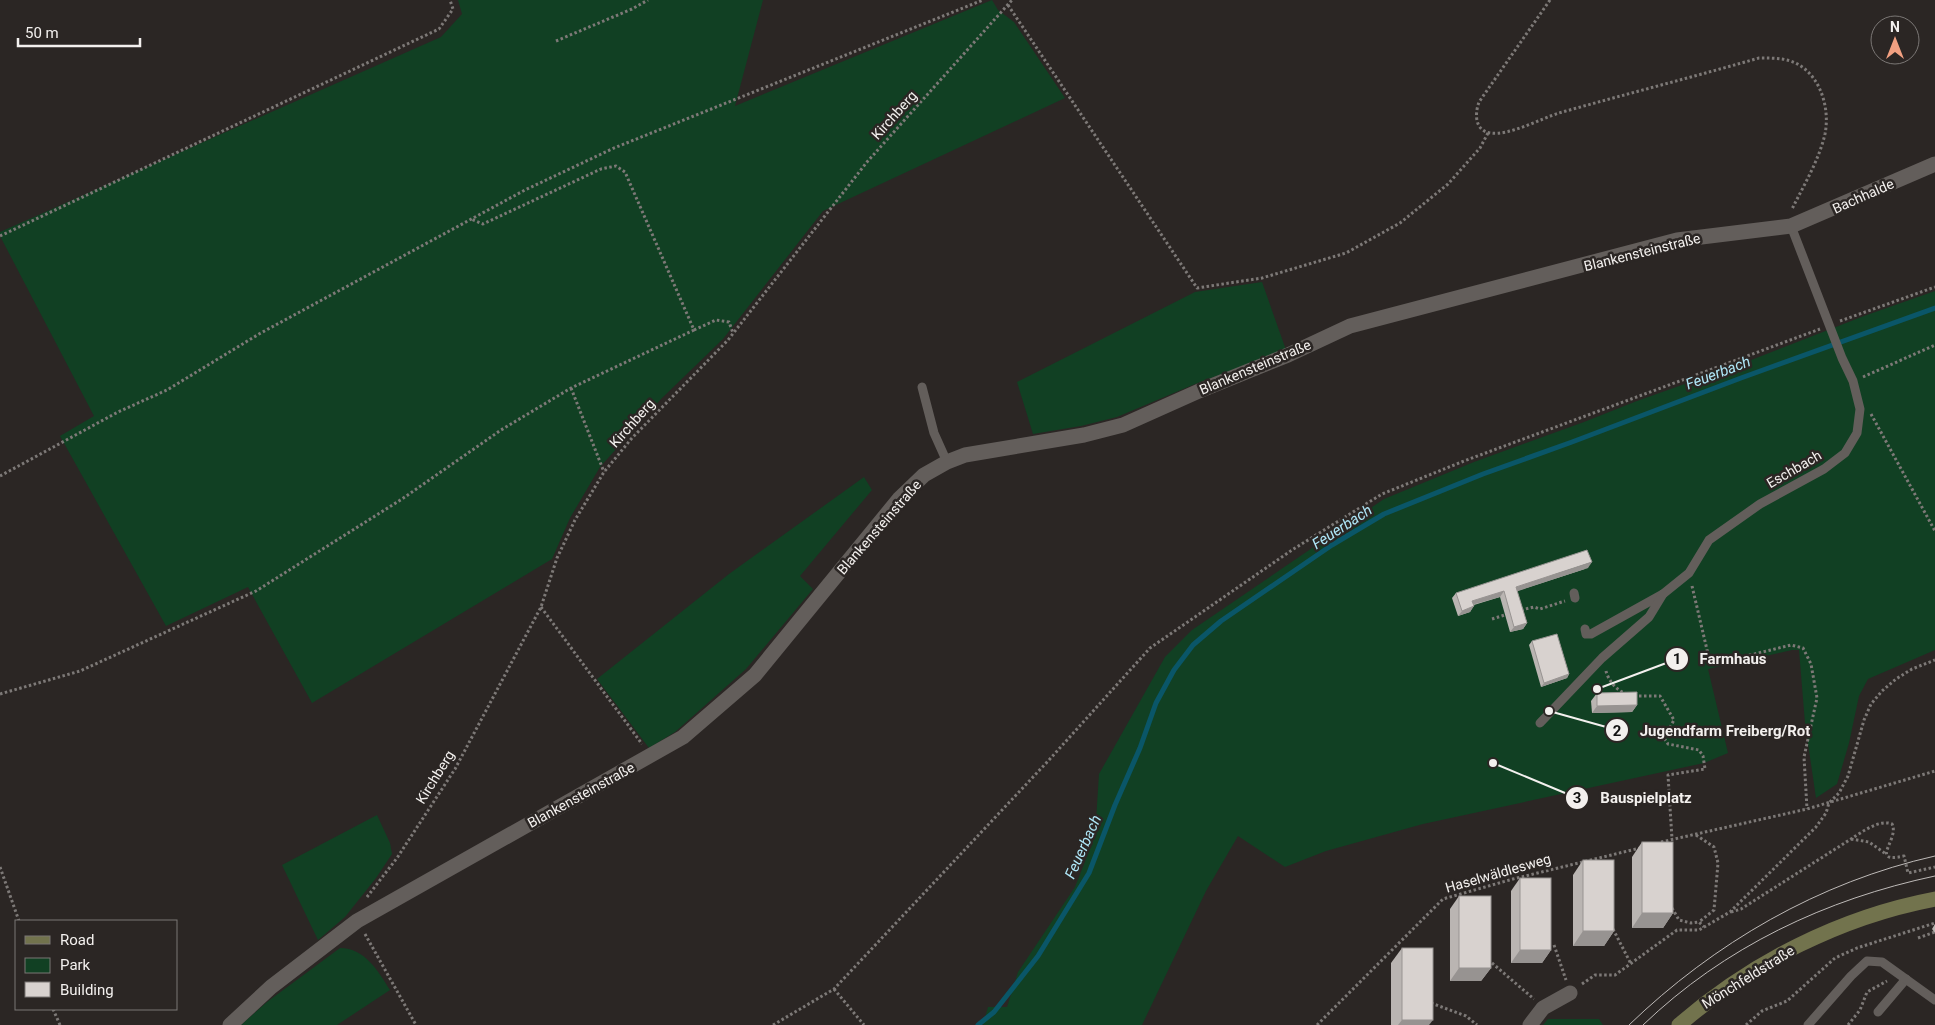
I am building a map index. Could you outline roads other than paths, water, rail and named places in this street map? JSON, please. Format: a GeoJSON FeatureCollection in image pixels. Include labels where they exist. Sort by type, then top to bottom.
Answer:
{"type":"FeatureCollection","features":[{"type":"Feature","properties":{"kind":"main road","name":"Mönchfeldstraße"},"geometry":{"type":"LineString","coordinates":[[1679,1025],[1729,985],[1802,943],[1847,924],[1888,910],[1935,899]]}},
{"type":"Feature","properties":{"kind":"street","name":"Bachhalde"},"geometry":{"type":"LineString","coordinates":[[1791,226],[1935,164]]}},
{"type":"Feature","properties":{"kind":"street","name":"Blankensteinstraße"},"geometry":{"type":"LineString","coordinates":[[230,1025],[271,987],[357,921],[683,737],[755,675],[899,499],[924,475],[947,462],[965,455],[1084,435],[1123,425],[1199,391],[1288,355],[1350,326],[1676,240],[1791,226]]}},
{"type":"Feature","properties":{"kind":"street"},"geometry":{"type":"LineString","coordinates":[[1530,1025],[1544,1008],[1570,993]]}},
{"type":"Feature","properties":{"kind":"lane","name":"Eschbach"},"geometry":{"type":"LineString","coordinates":[[1663,594],[1687,574],[1709,540],[1760,504],[1824,470],[1845,453],[1857,433],[1860,409],[1853,381],[1842,358],[1791,226]]}},
{"type":"Feature","properties":{"kind":"lane"},"geometry":{"type":"LineString","coordinates":[[922,388],[934,434],[947,462]]}},
{"type":"Feature","properties":{"kind":"lane"},"geometry":{"type":"LineString","coordinates":[[1585,629],[1586,634],[1591,634],[1663,594]]}},
{"type":"Feature","properties":{"kind":"lane"},"geometry":{"type":"LineString","coordinates":[[1540,723],[1602,658],[1649,617],[1663,594]]}},
{"type":"Feature","properties":{"kind":"lane"},"geometry":{"type":"LineString","coordinates":[[1808,1025],[1851,976],[1867,961],[1882,962],[1935,1000]]}},
{"type":"Feature","properties":{"kind":"lane"},"geometry":{"type":"LineString","coordinates":[[1878,1012],[1903,976]]}},
{"type":"Feature","properties":{"kind":"waterway","name":"Feuerbach"},"geometry":{"type":"LineString","coordinates":[[978,1025],[994,1012],[1038,956],[1089,873],[1115,805],[1140,748],[1156,703],[1174,670],[1193,645],[1221,621],[1332,545],[1384,514],[1483,474],[1935,308]]}},
{"type":"Feature","properties":{"kind":"tram line"},"geometry":{"type":"LineString","coordinates":[[1629,1025],[1696,968],[1733,942],[1770,920],[1810,899],[1850,882],[1892,867],[1935,856]]}},
{"type":"Feature","properties":{"kind":"tram line"},"geometry":{"type":"LineString","coordinates":[[1643,1025],[1674,997],[1707,972],[1778,930],[1855,898],[1935,876]]}},
{"type":"Feature","properties":{"kind":"place","name":"Farmhaus"},"geometry":{"type":"Point","coordinates":[1597,689]}},
{"type":"Feature","properties":{"kind":"place","name":"Jugendfarm Freiberg/Rot"},"geometry":{"type":"Point","coordinates":[1549,711]}},
{"type":"Feature","properties":{"kind":"place","name":"Bauspielplatz"},"geometry":{"type":"Point","coordinates":[1493,763]}}]}
